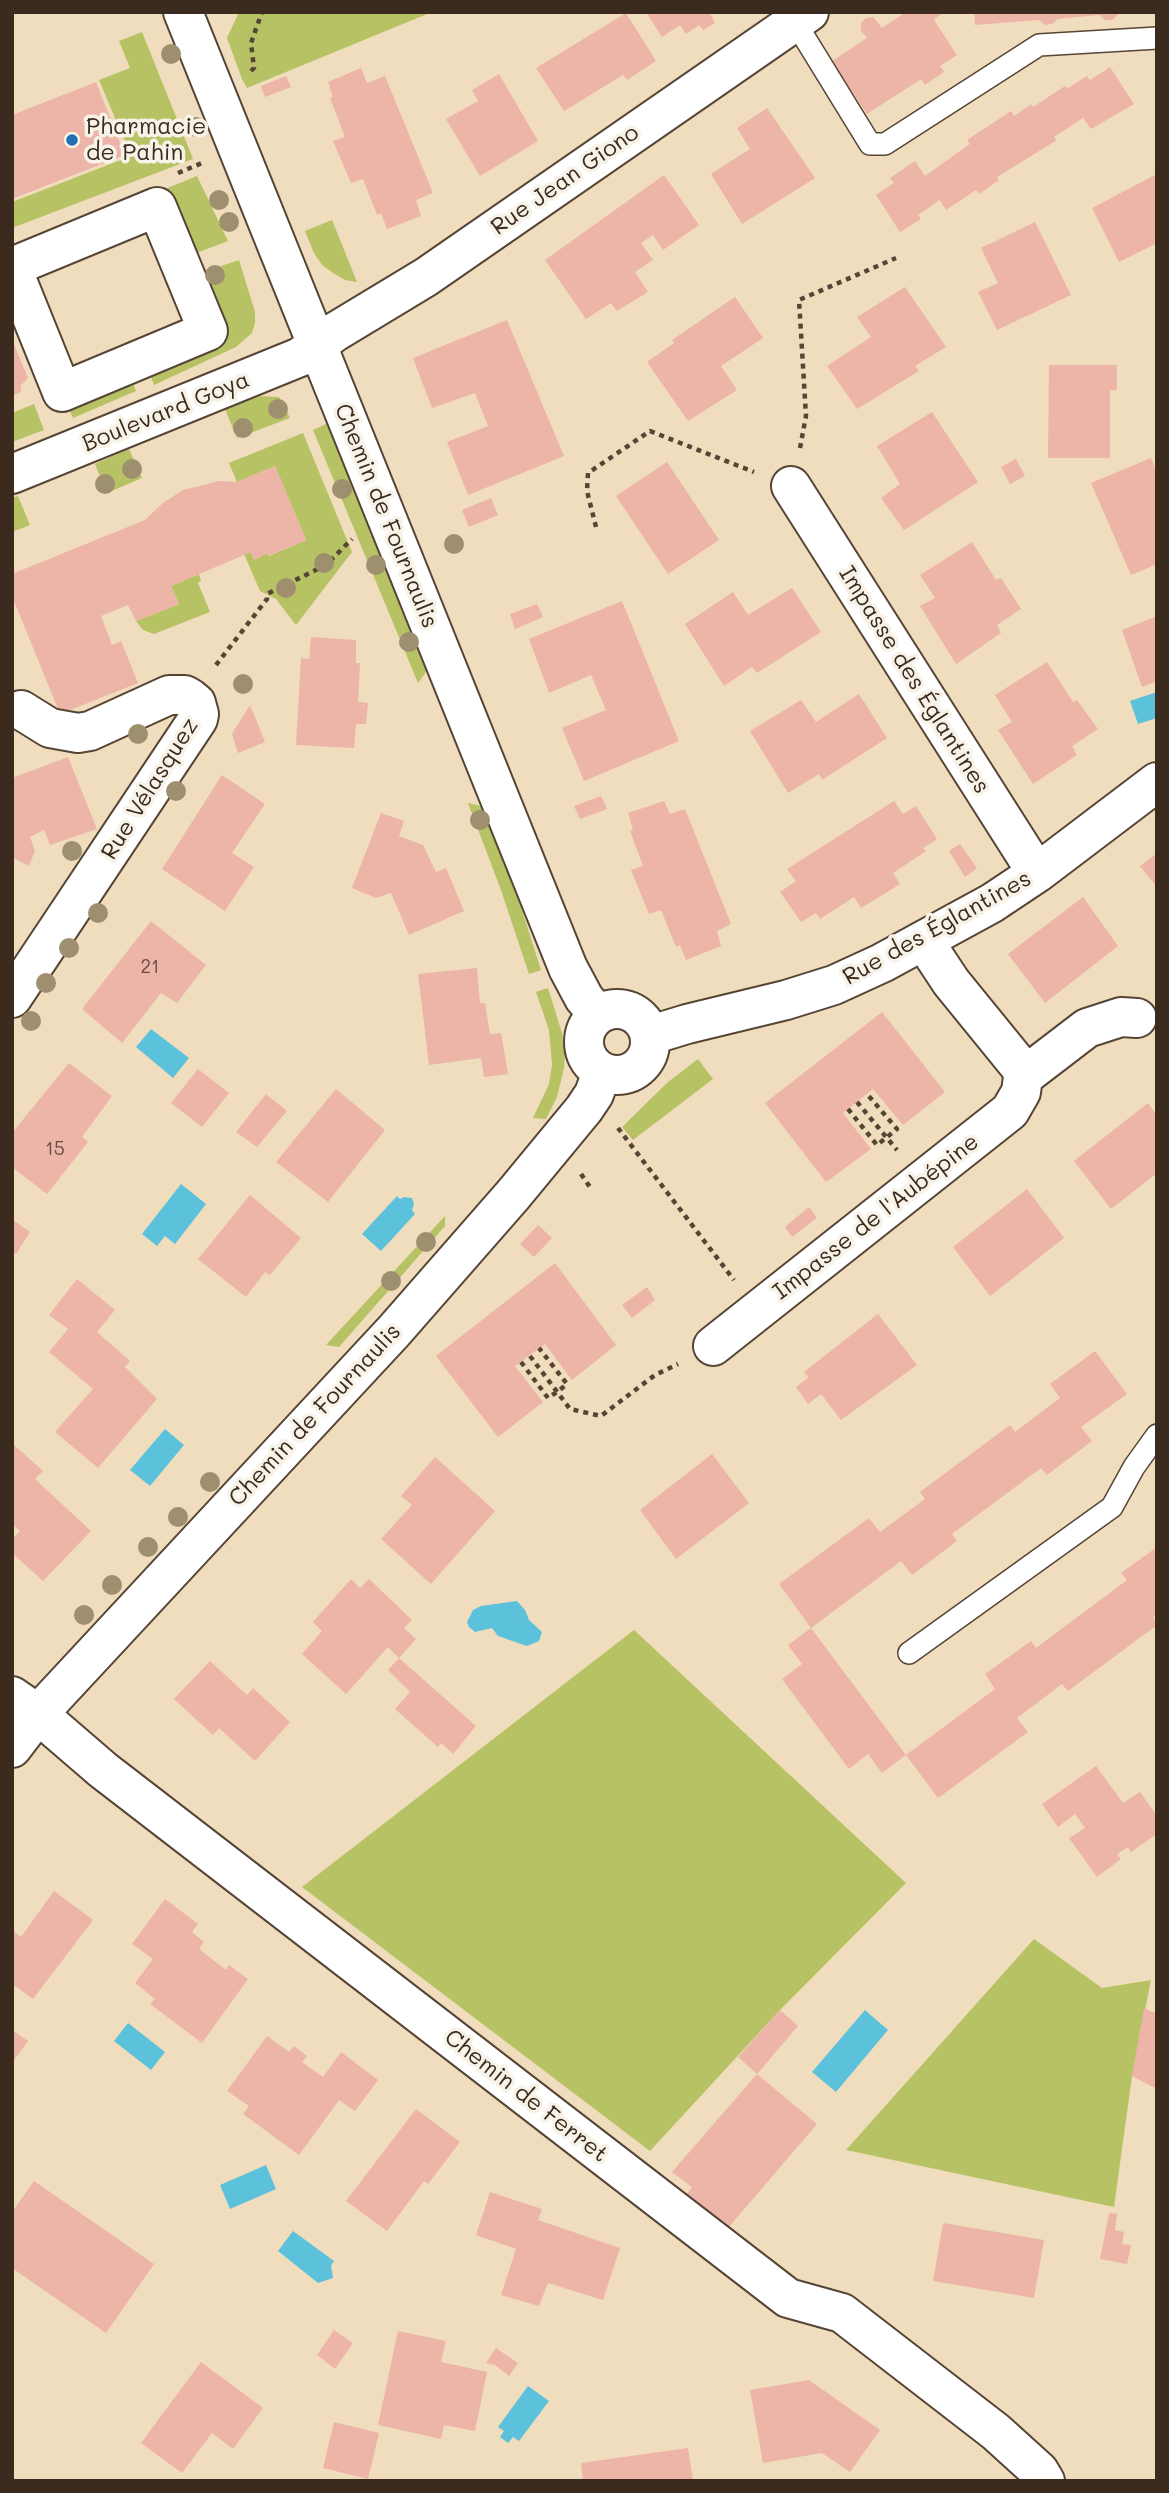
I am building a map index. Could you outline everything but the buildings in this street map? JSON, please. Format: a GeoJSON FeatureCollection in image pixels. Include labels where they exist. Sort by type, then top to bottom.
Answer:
{"type":"FeatureCollection","features":[{"type":"Feature","properties":{"kind":"street","name":"Chemin de Fournaulis"},"geometry":{"type":"LineString","coordinates":[[183,12],[568,968],[584,998],[598,1015]]}},
{"type":"Feature","properties":{"kind":"street","name":"Rue Jean Giono"},"geometry":{"type":"LineString","coordinates":[[318,345],[426,277],[802,17]]}},
{"type":"Feature","properties":{"kind":"street"},"geometry":{"type":"LineString","coordinates":[[157,207],[208,331],[62,392],[12,267],[157,207]]}},
{"type":"Feature","properties":{"kind":"street","name":"Boulevard Goya"},"geometry":{"type":"LineString","coordinates":[[12,474],[256,376],[300,357],[318,345]]}},
{"type":"Feature","properties":{"kind":"street","name":"Impasse des Églantines"},"geometry":{"type":"LineString","coordinates":[[792,486],[1037,873]]}},
{"type":"Feature","properties":{"kind":"street","name":"Rue Vélasquez"},"geometry":{"type":"LineString","coordinates":[[12,998],[198,719],[198,708],[185,695],[169,695],[90,731],[78,733],[50,728],[15,707]]}},
{"type":"Feature","properties":{"kind":"street","name":"Rue des Églantines"},"geometry":{"type":"LineString","coordinates":[[651,1035],[834,985],[924,941],[992,903],[1037,873],[1157,782]]}},
{"type":"Feature","properties":{"kind":"street"},"geometry":{"type":"LineString","coordinates":[[924,941],[951,982],[1021,1068],[1023,1077],[1087,1028],[1121,1017],[1137,1018]]}},
{"type":"Feature","properties":{"kind":"street"},"geometry":{"type":"LineString","coordinates":[[618,1008],[633,1012],[645,1022],[651,1035],[650,1051],[643,1064],[631,1072],[617,1075],[602,1072],[590,1062],[584,1048],[585,1033],[592,1020],[604,1011],[618,1008]]}},
{"type":"Feature","properties":{"kind":"street","name":"Chemin de Fournaulis"},"geometry":{"type":"LineString","coordinates":[[12,1748],[25,1705],[394,1331],[569,1128],[594,1094],[602,1072]]}},
{"type":"Feature","properties":{"kind":"street","name":"Impasse de l'Aubépine"},"geometry":{"type":"LineString","coordinates":[[713,1346],[1010,1111],[1021,1092],[1023,1077]]}},
{"type":"Feature","properties":{"kind":"street","name":"Chemin de Ferret"},"geometry":{"type":"LineString","coordinates":[[25,1705],[114,1779],[788,2298],[842,2313],[996,2432],[1039,2471],[1045,2481]]}},
{"type":"Feature","properties":{"kind":"lane"},"geometry":{"type":"LineString","coordinates":[[802,17],[870,144],[885,144],[1039,45],[1157,38]]}},
{"type":"Feature","properties":{"kind":"lane"},"geometry":{"type":"LineString","coordinates":[[909,1653],[1112,1507],[1134,1467],[1157,1435]]}},
{"type":"Feature","properties":{"kind":"path"},"geometry":{"type":"LineString","coordinates":[[596,527],[587,491],[588,473],[650,431],[792,486],[806,416],[799,300],[896,258]]}},
{"type":"Feature","properties":{"kind":"path"},"geometry":{"type":"LineString","coordinates":[[190,698],[267,599],[267,594],[326,565],[352,538]]}},
{"type":"Feature","properties":{"kind":"path"},"geometry":{"type":"LineString","coordinates":[[848,1109],[877,1145],[897,1129],[867,1094]]}},
{"type":"Feature","properties":{"kind":"path"},"geometry":{"type":"LineString","coordinates":[[857,1102],[887,1137]]}},
{"type":"Feature","properties":{"kind":"path"},"geometry":{"type":"LineString","coordinates":[[617,1128],[758,1310]]}},
{"type":"Feature","properties":{"kind":"path"},"geometry":{"type":"LineString","coordinates":[[579,1171],[592,1190]]}},
{"type":"Feature","properties":{"kind":"path"},"geometry":{"type":"LineString","coordinates":[[530,1356],[570,1409],[601,1416],[655,1375],[713,1346]]}},
{"type":"Feature","properties":{"kind":"path"},"geometry":{"type":"LineString","coordinates":[[521,1362],[548,1398],[557,1392],[567,1384],[540,1349]]}},
{"type":"Feature","properties":{"kind":"green space"},"geometry":{"type":"Polygon","coordinates":[[[239,12],[432,12],[247,88],[227,38],[239,12]]]}},
{"type":"Feature","properties":{"kind":"green space"},"geometry":{"type":"Polygon","coordinates":[[[142,32],[193,159],[12,228],[12,202],[131,156],[99,80],[130,68],[119,41],[142,32]]]}},
{"type":"Feature","properties":{"kind":"green space"},"geometry":{"type":"Polygon","coordinates":[[[197,176],[228,241],[178,260],[157,207],[90,220],[197,176]]]}},
{"type":"Feature","properties":{"kind":"green space"},"geometry":{"type":"Polygon","coordinates":[[[332,220],[357,282],[345,280],[322,265],[305,231],[332,220]]]}},
{"type":"Feature","properties":{"kind":"green space"},"geometry":{"type":"Polygon","coordinates":[[[239,260],[255,312],[252,333],[236,347],[154,385],[144,358],[208,331],[186,278],[239,260]]]}},
{"type":"Feature","properties":{"kind":"green space"},"geometry":{"type":"Polygon","coordinates":[[[126,365],[136,391],[73,418],[62,392],[126,365]]]}},
{"type":"Feature","properties":{"kind":"green space"},"geometry":{"type":"Polygon","coordinates":[[[260,396],[279,397],[290,418],[237,438],[225,409],[260,396]]]}},
{"type":"Feature","properties":{"kind":"green space"},"geometry":{"type":"Polygon","coordinates":[[[34,404],[44,430],[12,442],[12,413],[34,404]]]}},
{"type":"Feature","properties":{"kind":"green space"},"geometry":{"type":"Polygon","coordinates":[[[326,424],[333,434],[428,669],[418,683],[313,430],[326,424]]]}},
{"type":"Feature","properties":{"kind":"green space"},"geometry":{"type":"Polygon","coordinates":[[[303,433],[352,552],[296,625],[276,599],[260,591],[244,554],[251,552],[254,560],[306,540],[275,466],[237,482],[229,463],[303,433]]]}},
{"type":"Feature","properties":{"kind":"green space"},"geometry":{"type":"Polygon","coordinates":[[[129,449],[142,478],[107,493],[95,464],[129,449]]]}},
{"type":"Feature","properties":{"kind":"green space"},"geometry":{"type":"Polygon","coordinates":[[[18,496],[30,525],[12,532],[12,498],[18,496]]]}},
{"type":"Feature","properties":{"kind":"green space"},"geometry":{"type":"Polygon","coordinates":[[[199,574],[201,581],[198,583],[210,612],[154,634],[143,630],[136,621],[179,604],[171,586],[199,574]]]}},
{"type":"Feature","properties":{"kind":"green space"},"geometry":{"type":"Polygon","coordinates":[[[468,803],[481,806],[520,904],[541,970],[529,974],[468,803]]]}},
{"type":"Feature","properties":{"kind":"green space"},"geometry":{"type":"Polygon","coordinates":[[[548,988],[565,1050],[557,1097],[546,1119],[533,1118],[549,1084],[552,1065],[549,1030],[536,992],[548,988]]]}},
{"type":"Feature","properties":{"kind":"green space"},"geometry":{"type":"Polygon","coordinates":[[[698,1059],[713,1079],[633,1140],[622,1127],[668,1082],[698,1059]]]}},
{"type":"Feature","properties":{"kind":"green space"},"geometry":{"type":"Polygon","coordinates":[[[445,1216],[445,1226],[339,1347],[326,1345],[445,1216]]]}},
{"type":"Feature","properties":{"kind":"green space"},"geometry":{"type":"Polygon","coordinates":[[[634,1630],[906,1883],[780,2010],[650,2151],[302,1887],[634,1630]]]}},
{"type":"Feature","properties":{"kind":"green space"},"geometry":{"type":"Polygon","coordinates":[[[1034,1939],[1102,1988],[1151,1980],[1132,2076],[1114,2207],[846,2150],[1034,1939]]]}},
{"type":"Feature","properties":{"kind":"water"},"geometry":{"type":"Polygon","coordinates":[[[1157,692],[1157,718],[1138,724],[1130,701],[1157,692]]]}},
{"type":"Feature","properties":{"kind":"water"},"geometry":{"type":"Polygon","coordinates":[[[151,1029],[189,1058],[173,1078],[136,1047],[151,1029]]]}},
{"type":"Feature","properties":{"kind":"water"},"geometry":{"type":"Polygon","coordinates":[[[181,1184],[206,1204],[175,1244],[165,1236],[157,1246],[142,1234],[181,1184]]]}},
{"type":"Feature","properties":{"kind":"water"},"geometry":{"type":"Polygon","coordinates":[[[397,1196],[400,1199],[412,1198],[412,1210],[415,1214],[381,1251],[362,1234],[397,1196]]]}},
{"type":"Feature","properties":{"kind":"water"},"geometry":{"type":"Polygon","coordinates":[[[165,1429],[184,1445],[150,1486],[130,1470],[165,1429]]]}},
{"type":"Feature","properties":{"kind":"water"},"geometry":{"type":"Polygon","coordinates":[[[517,1601],[529,1620],[542,1632],[539,1641],[527,1646],[498,1636],[492,1628],[475,1632],[469,1627],[467,1622],[473,1610],[481,1606],[517,1601]]]}},
{"type":"Feature","properties":{"kind":"water"},"geometry":{"type":"Polygon","coordinates":[[[865,2010],[888,2030],[836,2092],[812,2072],[865,2010]]]}},
{"type":"Feature","properties":{"kind":"water"},"geometry":{"type":"Polygon","coordinates":[[[128,2023],[165,2052],[151,2070],[114,2041],[128,2023]]]}},
{"type":"Feature","properties":{"kind":"water"},"geometry":{"type":"Polygon","coordinates":[[[266,2165],[276,2189],[230,2209],[220,2185],[266,2165]]]}},
{"type":"Feature","properties":{"kind":"water"},"geometry":{"type":"Polygon","coordinates":[[[293,2231],[334,2261],[331,2266],[333,2278],[318,2283],[278,2251],[293,2231]]]}},
{"type":"Feature","properties":{"kind":"water"},"geometry":{"type":"Polygon","coordinates":[[[528,2386],[549,2401],[519,2441],[513,2437],[508,2443],[500,2437],[504,2431],[498,2427],[528,2386]]]}},
{"type":"Feature","properties":{"kind":"place","name":"Pharmacie de Pahin"},"geometry":{"type":"Point","coordinates":[72,140]}}]}
